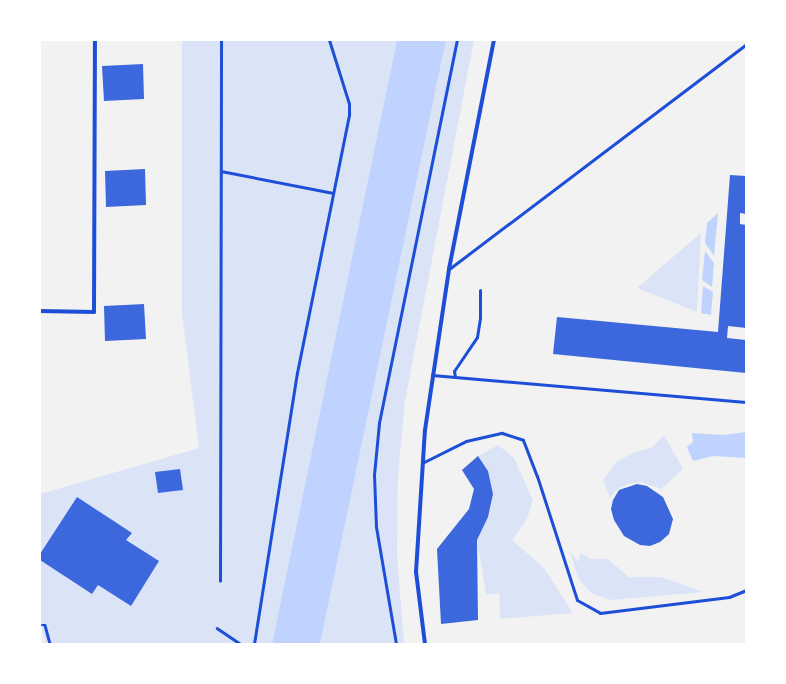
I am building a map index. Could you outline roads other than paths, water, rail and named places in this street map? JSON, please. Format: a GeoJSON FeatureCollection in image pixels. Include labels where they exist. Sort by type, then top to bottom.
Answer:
{"type":"FeatureCollection","features":[{"type":"Feature","properties":{"kind":"street"},"geometry":{"type":"LineString","coordinates":[[40,311],[94,312],[95,40]]}},
{"type":"Feature","properties":{"kind":"street"},"geometry":{"type":"LineString","coordinates":[[425,644],[416,572],[422,463],[432,375],[449,269],[494,40]]}},
{"type":"Feature","properties":{"kind":"lane"},"geometry":{"type":"LineString","coordinates":[[449,269],[746,44]]}},
{"type":"Feature","properties":{"kind":"lane"},"geometry":{"type":"LineString","coordinates":[[455,377],[454,371],[476,337],[480,317],[480,290]]}},
{"type":"Feature","properties":{"kind":"lane"},"geometry":{"type":"LineString","coordinates":[[432,375],[746,402]]}},
{"type":"Feature","properties":{"kind":"lane"},"geometry":{"type":"LineString","coordinates":[[422,463],[466,441],[502,433],[522,440],[537,476],[577,600],[600,613],[729,597],[746,590]]}},
{"type":"Feature","properties":{"kind":"water"},"geometry":{"type":"Polygon","coordinates":[[[397,40],[446,40],[320,644],[272,644],[397,40]]]}},
{"type":"Feature","properties":{"kind":"water"},"geometry":{"type":"Polygon","coordinates":[[[718,213],[714,256],[705,243],[707,223],[718,213]]]}},
{"type":"Feature","properties":{"kind":"water"},"geometry":{"type":"Polygon","coordinates":[[[705,251],[714,263],[712,287],[702,280],[705,251]]]}},
{"type":"Feature","properties":{"kind":"water"},"geometry":{"type":"Polygon","coordinates":[[[703,286],[713,292],[711,315],[701,313],[703,286]]]}},
{"type":"Feature","properties":{"kind":"water"},"geometry":{"type":"Polygon","coordinates":[[[746,432],[746,458],[713,456],[693,461],[687,447],[693,442],[692,433],[723,435],[746,432]]]}}]}
